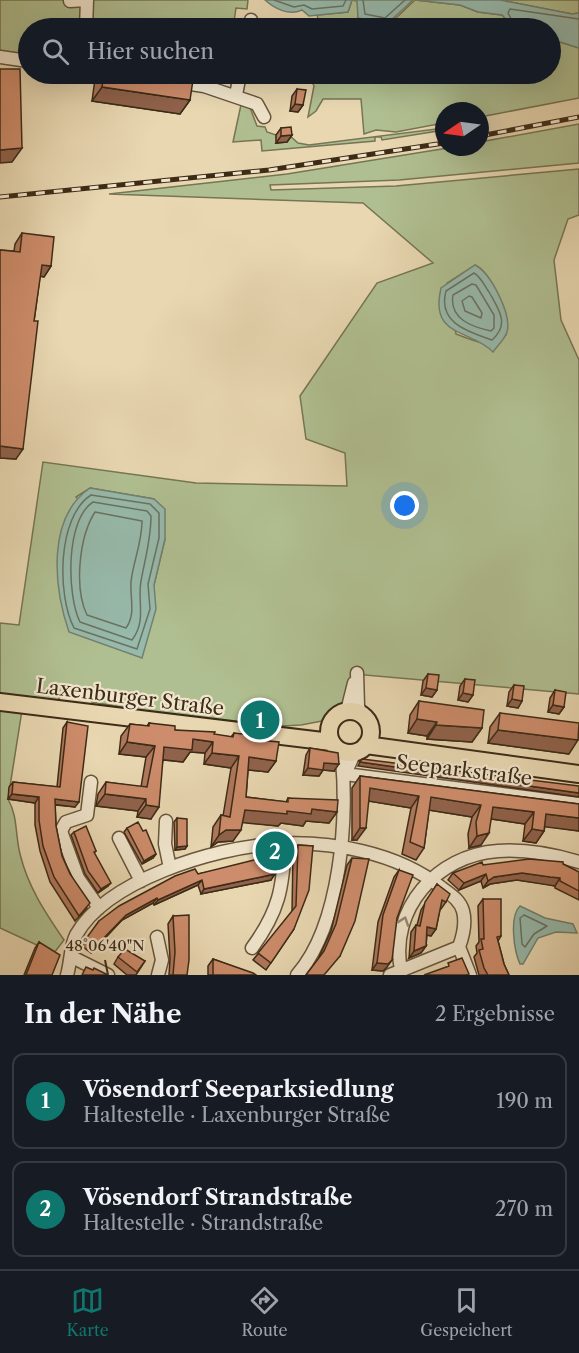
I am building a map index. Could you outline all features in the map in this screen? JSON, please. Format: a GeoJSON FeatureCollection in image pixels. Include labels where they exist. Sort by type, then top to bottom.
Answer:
{"type":"FeatureCollection","features":[{"type":"Feature","properties":{"kind":"main road","name":"Laxenburger Straße"},"geometry":{"type":"LineString","coordinates":[[0,702],[214,729],[290,736],[348,748],[428,753]]}},
{"type":"Feature","properties":{"kind":"main road","name":"Laxenburger Straße"},"geometry":{"type":"LineString","coordinates":[[290,736],[323,728],[340,714],[360,718],[375,734],[428,753],[579,774]]}},
{"type":"Feature","properties":{"kind":"main road"},"geometry":{"type":"LineString","coordinates":[[348,748],[360,718]]}},
{"type":"Feature","properties":{"kind":"main road"},"geometry":{"type":"LineString","coordinates":[[331,723],[348,748]]}},
{"type":"Feature","properties":{"kind":"street"},"geometry":{"type":"LineString","coordinates":[[70,1],[87,0],[86,18]]}},
{"type":"Feature","properties":{"kind":"street"},"geometry":{"type":"LineString","coordinates":[[0,57],[18,59]]}},
{"type":"Feature","properties":{"kind":"street"},"geometry":{"type":"LineString","coordinates":[[191,84],[236,95],[257,104],[264,117]]}},
{"type":"Feature","properties":{"kind":"street"},"geometry":{"type":"LineString","coordinates":[[236,95],[238,84]]}},
{"type":"Feature","properties":{"kind":"street"},"geometry":{"type":"LineString","coordinates":[[297,975],[315,952],[324,931],[333,898],[340,847],[348,748]]}},
{"type":"Feature","properties":{"kind":"street","name":"Seeparkstraße"},"geometry":{"type":"LineString","coordinates":[[345,774],[579,804]]}},
{"type":"Feature","properties":{"kind":"street"},"geometry":{"type":"LineString","coordinates":[[91,782],[87,815],[66,822],[61,831],[78,878],[99,908]]}},
{"type":"Feature","properties":{"kind":"street"},"geometry":{"type":"LineString","coordinates":[[166,821],[165,844],[170,868]]}},
{"type":"Feature","properties":{"kind":"street"},"geometry":{"type":"LineString","coordinates":[[119,838],[141,882]]}},
{"type":"Feature","properties":{"kind":"street"},"geometry":{"type":"LineString","coordinates":[[252,948],[278,905],[282,886],[285,844]]}},
{"type":"Feature","properties":{"kind":"street"},"geometry":{"type":"LineString","coordinates":[[67,975],[77,933],[99,908],[141,882],[170,868],[208,855],[285,844],[340,847],[372,855],[431,879],[456,899],[463,910],[462,937],[459,947],[470,975]]}},
{"type":"Feature","properties":{"kind":"street"},"geometry":{"type":"LineString","coordinates":[[459,947],[396,972],[400,933],[414,898],[431,879],[449,866],[495,850],[545,853],[579,862]]}},
{"type":"Feature","properties":{"kind":"street"},"geometry":{"type":"LineString","coordinates":[[157,937],[162,960],[158,975]]}},
{"type":"Feature","properties":{"kind":"street"},"geometry":{"type":"LineString","coordinates":[[72,957],[108,975]]}},
{"type":"Feature","properties":{"kind":"green space"},"geometry":{"type":"Polygon","coordinates":[[[0,0],[248,0],[247,9],[236,8],[234,18],[18,18],[18,55],[0,53],[0,0]]]}},
{"type":"Feature","properties":{"kind":"green space"},"geometry":{"type":"Polygon","coordinates":[[[352,0],[358,1],[358,18],[318,18],[317,15],[348,12],[352,0]]]}},
{"type":"Feature","properties":{"kind":"green space"},"geometry":{"type":"Polygon","coordinates":[[[415,0],[460,5],[478,12],[502,15],[505,18],[358,18],[397,17],[415,0]]]}},
{"type":"Feature","properties":{"kind":"green space"},"geometry":{"type":"Polygon","coordinates":[[[500,0],[579,0],[579,13],[572,14],[500,0]]]}},
{"type":"Feature","properties":{"kind":"green space"},"geometry":{"type":"Polygon","coordinates":[[[561,42],[579,48],[579,98],[489,115],[489,102],[435,102],[435,125],[396,132],[376,130],[364,134],[361,99],[323,99],[316,111],[308,117],[313,84],[561,84],[561,42]]]}},
{"type":"Feature","properties":{"kind":"green space"},"geometry":{"type":"Polygon","coordinates":[[[242,100],[249,105],[257,126],[265,127],[267,132],[276,135],[277,143],[290,136],[298,143],[309,145],[435,129],[435,131],[382,140],[381,137],[375,137],[375,141],[262,151],[261,140],[233,142],[242,100]]]}},
{"type":"Feature","properties":{"kind":"green space"},"geometry":{"type":"Polygon","coordinates":[[[579,124],[579,163],[399,180],[270,185],[271,190],[396,186],[579,169],[579,215],[568,219],[554,260],[561,320],[579,360],[579,694],[354,674],[343,704],[322,721],[282,726],[276,723],[249,722],[221,724],[92,702],[84,692],[63,693],[58,700],[0,697],[0,623],[19,625],[43,462],[196,483],[347,486],[345,453],[306,439],[300,396],[377,283],[433,263],[363,203],[109,194],[287,174],[435,150],[435,156],[489,156],[489,140],[579,124]],[[475,265],[447,283],[456,334],[482,343],[489,343],[500,340],[506,335],[492,286],[482,270],[475,265]],[[90,488],[76,497],[154,585],[165,539],[154,499],[90,488]]]}},
{"type":"Feature","properties":{"kind":"green space"},"geometry":{"type":"Polygon","coordinates":[[[0,703],[23,704],[8,799],[13,812],[23,866],[32,888],[64,940],[54,953],[0,928],[0,703]]]}},
{"type":"Feature","properties":{"kind":"water"},"geometry":{"type":"Polygon","coordinates":[[[265,0],[352,0],[348,12],[309,16],[302,10],[282,11],[265,0]]]}},
{"type":"Feature","properties":{"kind":"water"},"geometry":{"type":"Polygon","coordinates":[[[352,0],[413,0],[394,18],[358,18],[357,1],[352,0]]]}},
{"type":"Feature","properties":{"kind":"water"},"geometry":{"type":"Polygon","coordinates":[[[415,0],[500,0],[572,14],[579,13],[579,48],[561,42],[561,18],[505,18],[502,15],[478,12],[460,5],[415,0]]]}},
{"type":"Feature","properties":{"kind":"water"},"geometry":{"type":"Polygon","coordinates":[[[475,265],[493,285],[506,315],[507,332],[493,352],[454,330],[441,316],[439,304],[441,288],[475,265]]]}},
{"type":"Feature","properties":{"kind":"water"},"geometry":{"type":"Polygon","coordinates":[[[90,488],[154,499],[165,509],[165,539],[154,585],[156,609],[142,658],[69,632],[60,595],[57,555],[66,517],[76,501],[90,488]]]}},
{"type":"Feature","properties":{"kind":"water"},"geometry":{"type":"Polygon","coordinates":[[[520,906],[545,918],[573,924],[577,933],[556,932],[538,938],[523,964],[520,964],[514,943],[514,925],[520,906]]]}},
{"type":"Feature","properties":{"kind":"building"},"geometry":{"type":"Polygon","coordinates":[[[0,69],[18,69],[22,148],[0,150],[0,69]]]}},
{"type":"Feature","properties":{"kind":"building"},"geometry":{"type":"Polygon","coordinates":[[[102,84],[192,84],[190,100],[102,87],[102,84]]]}},
{"type":"Feature","properties":{"kind":"building"},"geometry":{"type":"Polygon","coordinates":[[[297,89],[306,90],[303,105],[295,104],[297,89]]]}},
{"type":"Feature","properties":{"kind":"building"},"geometry":{"type":"Polygon","coordinates":[[[291,127],[292,135],[281,136],[281,128],[291,127]]]}},
{"type":"Feature","properties":{"kind":"building"},"geometry":{"type":"Polygon","coordinates":[[[22,233],[54,237],[51,266],[42,265],[34,321],[38,321],[23,449],[0,446],[0,250],[20,252],[22,233]]]}},
{"type":"Feature","properties":{"kind":"building"},"geometry":{"type":"Polygon","coordinates":[[[428,674],[439,675],[437,690],[426,688],[428,674]]]}},
{"type":"Feature","properties":{"kind":"building"},"geometry":{"type":"Polygon","coordinates":[[[465,679],[475,680],[473,695],[463,693],[465,679]]]}},
{"type":"Feature","properties":{"kind":"building"},"geometry":{"type":"Polygon","coordinates":[[[514,685],[524,686],[522,701],[512,699],[514,685]]]}},
{"type":"Feature","properties":{"kind":"building"},"geometry":{"type":"Polygon","coordinates":[[[555,690],[566,692],[564,707],[553,705],[555,690]]]}},
{"type":"Feature","properties":{"kind":"building"},"geometry":{"type":"Polygon","coordinates":[[[419,701],[484,710],[482,728],[436,725],[437,722],[417,719],[419,701]]]}},
{"type":"Feature","properties":{"kind":"building"},"geometry":{"type":"Polygon","coordinates":[[[500,713],[579,723],[578,740],[498,730],[500,713]]]}},
{"type":"Feature","properties":{"kind":"building"},"geometry":{"type":"Polygon","coordinates":[[[67,722],[88,726],[79,802],[55,799],[56,826],[62,856],[70,874],[90,903],[79,916],[54,877],[43,846],[39,820],[39,797],[12,794],[13,782],[60,787],[67,722]]]}},
{"type":"Feature","properties":{"kind":"building"},"geometry":{"type":"Polygon","coordinates":[[[149,723],[175,726],[175,730],[215,732],[214,734],[233,737],[234,733],[260,736],[259,740],[279,742],[276,761],[249,757],[246,797],[288,802],[288,798],[338,800],[337,812],[312,809],[311,814],[287,811],[287,814],[245,810],[241,830],[226,830],[219,835],[221,815],[230,817],[239,756],[212,753],[213,742],[193,739],[192,750],[164,747],[159,807],[146,805],[146,799],[105,794],[106,782],[147,787],[155,746],[127,742],[130,724],[149,726],[149,723]]]}},
{"type":"Feature","properties":{"kind":"building"},"geometry":{"type":"Polygon","coordinates":[[[310,748],[338,753],[339,764],[324,763],[323,770],[308,768],[310,748]]]}},
{"type":"Feature","properties":{"kind":"building"},"geometry":{"type":"Polygon","coordinates":[[[362,759],[579,786],[579,793],[360,762],[362,759]]]}},
{"type":"Feature","properties":{"kind":"building"},"geometry":{"type":"Polygon","coordinates":[[[360,776],[579,804],[579,818],[546,814],[544,831],[532,829],[534,812],[493,807],[489,833],[477,836],[476,822],[481,805],[431,797],[424,848],[410,842],[419,796],[370,788],[366,828],[360,828],[360,776]]]}},
{"type":"Feature","properties":{"kind":"building"},"geometry":{"type":"Polygon","coordinates":[[[177,818],[187,819],[187,846],[177,847],[177,818]]]}},
{"type":"Feature","properties":{"kind":"building"},"geometry":{"type":"Polygon","coordinates":[[[138,822],[143,831],[146,830],[156,854],[144,861],[127,828],[138,822]]]}},
{"type":"Feature","properties":{"kind":"building"},"geometry":{"type":"Polygon","coordinates":[[[86,826],[96,851],[94,852],[111,883],[101,889],[88,871],[74,832],[86,826]]]}},
{"type":"Feature","properties":{"kind":"building"},"geometry":{"type":"Polygon","coordinates":[[[298,845],[313,846],[309,890],[294,929],[271,963],[258,953],[296,906],[298,845]]]}},
{"type":"Feature","properties":{"kind":"building"},"geometry":{"type":"Polygon","coordinates":[[[273,850],[279,850],[278,857],[273,858],[273,850]]]}},
{"type":"Feature","properties":{"kind":"building"},"geometry":{"type":"Polygon","coordinates":[[[352,858],[369,859],[355,921],[340,956],[324,975],[306,975],[324,951],[336,924],[352,858]]]}},
{"type":"Feature","properties":{"kind":"building"},"geometry":{"type":"Polygon","coordinates":[[[275,859],[275,874],[204,889],[202,880],[158,900],[157,898],[126,915],[95,947],[85,940],[99,921],[119,906],[175,876],[195,869],[198,874],[254,860],[275,859]]]}},
{"type":"Feature","properties":{"kind":"building"},"geometry":{"type":"Polygon","coordinates":[[[529,859],[563,862],[579,872],[579,891],[560,881],[560,878],[522,873],[494,877],[488,881],[486,874],[464,883],[453,873],[482,862],[483,865],[529,859]]]}},
{"type":"Feature","properties":{"kind":"building"},"geometry":{"type":"Polygon","coordinates":[[[399,870],[413,875],[397,918],[392,960],[388,964],[377,963],[383,915],[399,870]]]}},
{"type":"Feature","properties":{"kind":"building"},"geometry":{"type":"Polygon","coordinates":[[[437,884],[450,894],[446,902],[442,900],[436,929],[427,927],[426,946],[414,951],[416,925],[420,926],[425,902],[437,884]]]}},
{"type":"Feature","properties":{"kind":"building"},"geometry":{"type":"Polygon","coordinates":[[[483,899],[501,899],[501,936],[497,937],[509,975],[488,975],[484,968],[479,950],[483,949],[481,939],[484,939],[483,899]]]}},
{"type":"Feature","properties":{"kind":"building"},"geometry":{"type":"Polygon","coordinates":[[[189,915],[187,975],[173,975],[175,952],[173,916],[189,915]]]}},
{"type":"Feature","properties":{"kind":"building"},"geometry":{"type":"Polygon","coordinates":[[[39,942],[60,955],[52,975],[26,975],[39,942]]]}},
{"type":"Feature","properties":{"kind":"building"},"geometry":{"type":"Polygon","coordinates":[[[125,949],[145,961],[137,972],[118,957],[125,949]]]}},
{"type":"Feature","properties":{"kind":"building"},"geometry":{"type":"Polygon","coordinates":[[[462,958],[469,974],[424,975],[449,966],[448,963],[462,958]]]}},
{"type":"Feature","properties":{"kind":"building"},"geometry":{"type":"Polygon","coordinates":[[[213,959],[253,973],[256,975],[213,975],[213,959]]]}},
{"type":"Feature","properties":{"kind":"building"},"geometry":{"type":"Polygon","coordinates":[[[86,967],[93,970],[94,968],[108,975],[82,975],[86,967]]]}},
{"type":"Feature","properties":{"kind":"railway"},"geometry":{"type":"LineString","coordinates":[[489,134],[579,117]]}},
{"type":"Feature","properties":{"kind":"railway"},"geometry":{"type":"LineString","coordinates":[[0,197],[269,170],[435,144]]}},
{"type":"Feature","properties":{"kind":"place","name":"Vösendorf Seeparksiedlung"},"geometry":{"type":"Point","coordinates":[260,720]}},
{"type":"Feature","properties":{"kind":"place","name":"Vösendorf Strandstraße"},"geometry":{"type":"Point","coordinates":[275,851]}}]}
